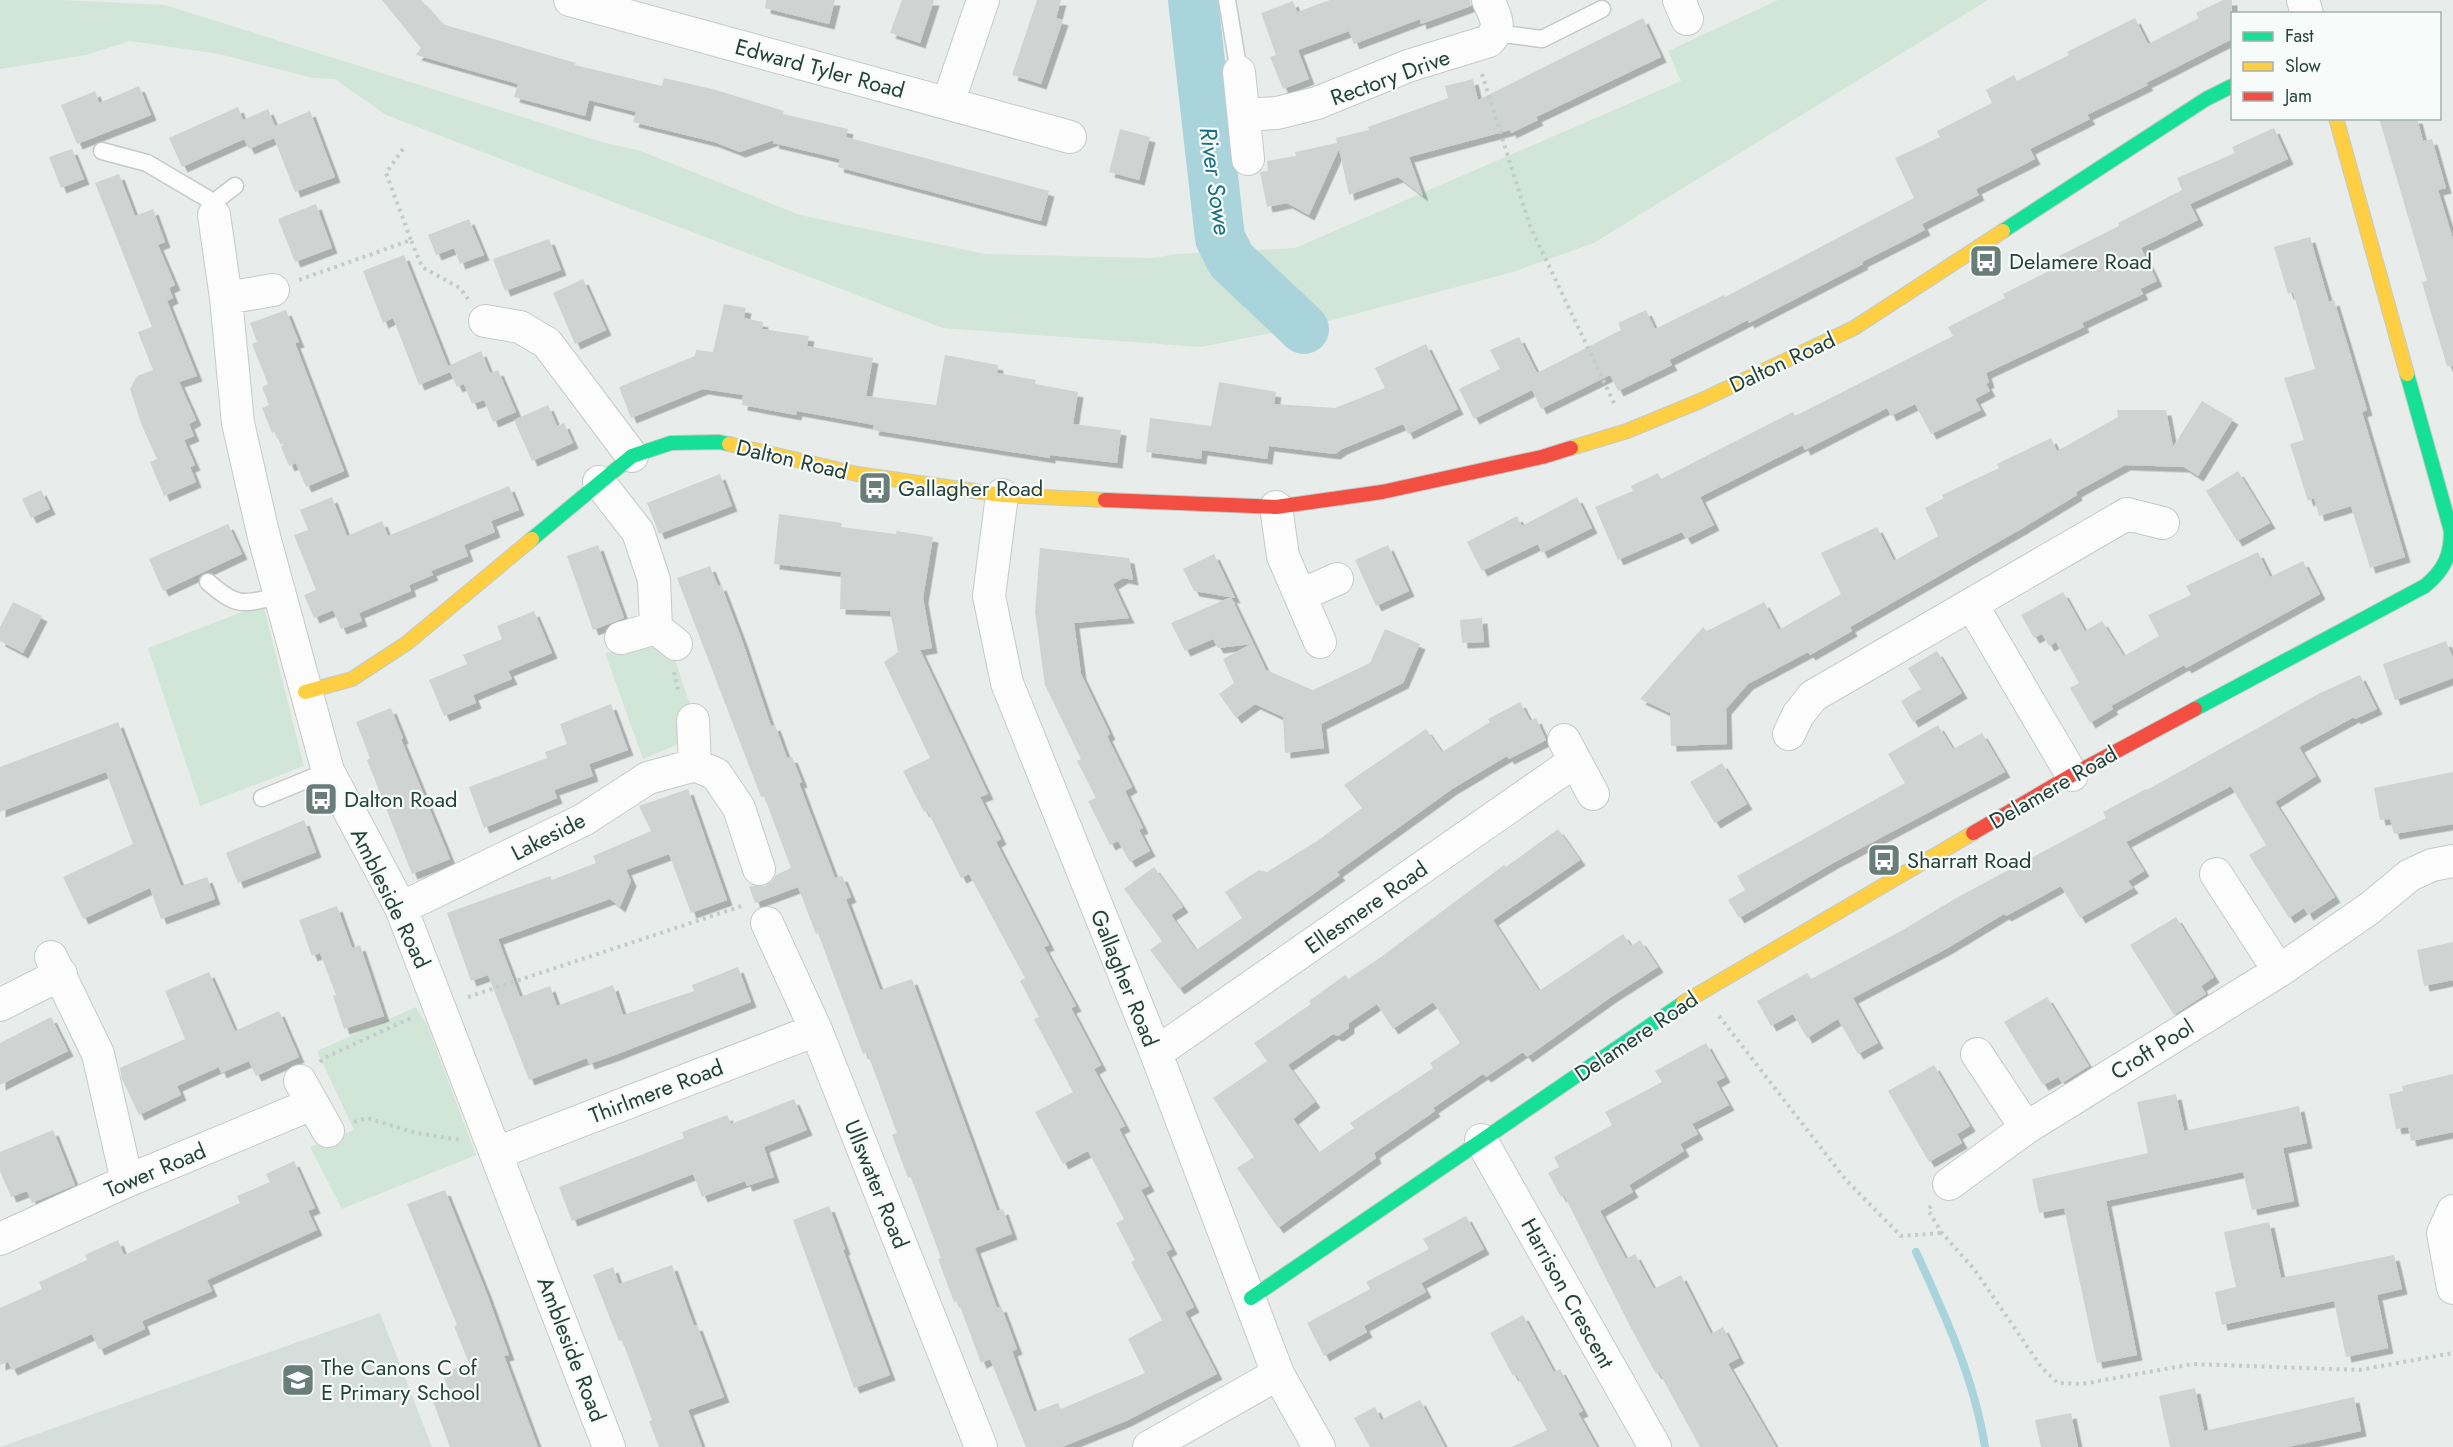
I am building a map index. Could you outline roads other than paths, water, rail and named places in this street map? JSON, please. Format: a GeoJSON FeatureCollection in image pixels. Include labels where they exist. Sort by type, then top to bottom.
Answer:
{"type":"FeatureCollection","features":[{"type":"Feature","properties":{"kind":"street","name":"Edward Tyler Road"},"geometry":{"type":"LineString","coordinates":[[570,0],[1071,137]]}},
{"type":"Feature","properties":{"kind":"street"},"geometry":{"type":"LineString","coordinates":[[948,103],[983,0]]}},
{"type":"Feature","properties":{"kind":"street"},"geometry":{"type":"LineString","coordinates":[[1485,40],[1497,21],[1488,0]]}},
{"type":"Feature","properties":{"kind":"street","name":"Rectory Drive"},"geometry":{"type":"LineString","coordinates":[[1245,115],[1277,113],[1317,103],[1408,66],[1485,40]]}},
{"type":"Feature","properties":{"kind":"street"},"geometry":{"type":"LineString","coordinates":[[1239,72],[1248,159]]}},
{"type":"Feature","properties":{"kind":"street","name":"Dalton Road"},"geometry":{"type":"LineString","coordinates":[[305,692],[352,679],[407,643],[632,456],[671,443],[719,442],[857,474],[1002,495],[1276,507],[1382,492],[1542,457],[1627,430],[1700,401],[1854,328],[2206,99],[2231,86]]}},
{"type":"Feature","properties":{"kind":"street","name":"Delamere Road"},"geometry":{"type":"LineString","coordinates":[[1251,1298],[1700,992],[2072,775],[2425,586],[2441,573],[2452,553],[2451,531],[2337,120]]}},
{"type":"Feature","properties":{"kind":"street","name":"Ambleside Road"},"geometry":{"type":"LineString","coordinates":[[212,211],[226,298],[238,423],[262,533],[328,771],[401,908],[441,1005],[609,1447]]}},
{"type":"Feature","properties":{"kind":"street"},"geometry":{"type":"LineString","coordinates":[[226,298],[273,290]]}},
{"type":"Feature","properties":{"kind":"street"},"geometry":{"type":"LineString","coordinates":[[485,321],[520,327],[547,343],[632,456]]}},
{"type":"Feature","properties":{"kind":"street"},"geometry":{"type":"LineString","coordinates":[[599,482],[638,532],[654,579],[666,636],[621,638]]}},
{"type":"Feature","properties":{"kind":"street","name":"Gallagher Road"},"geometry":{"type":"LineString","coordinates":[[1002,495],[989,596],[1007,683],[1156,1053],[1278,1374],[1318,1447]]}},
{"type":"Feature","properties":{"kind":"street"},"geometry":{"type":"LineString","coordinates":[[1276,507],[1283,556],[1320,642]]}},
{"type":"Feature","properties":{"kind":"street"},"geometry":{"type":"LineString","coordinates":[[1789,734],[1798,715],[1813,696],[2127,514],[2163,523]]}},
{"type":"Feature","properties":{"kind":"street"},"geometry":{"type":"LineString","coordinates":[[1301,595],[1337,579]]}},
{"type":"Feature","properties":{"kind":"street"},"geometry":{"type":"LineString","coordinates":[[1972,605],[2072,775]]}},
{"type":"Feature","properties":{"kind":"street"},"geometry":{"type":"LineString","coordinates":[[693,720],[695,765],[716,774],[739,808],[759,869]]}},
{"type":"Feature","properties":{"kind":"street","name":"Ellesmere Road"},"geometry":{"type":"LineString","coordinates":[[1156,1053],[1570,751],[1593,794]]}},
{"type":"Feature","properties":{"kind":"street","name":"Lakeside"},"geometry":{"type":"LineString","coordinates":[[401,908],[583,820],[648,778],[695,765]]}},
{"type":"Feature","properties":{"kind":"street","name":"Croft Pool"},"geometry":{"type":"LineString","coordinates":[[1949,1185],[2026,1128],[2279,970],[2370,908],[2410,875],[2432,865],[2453,861]]}},
{"type":"Feature","properties":{"kind":"street"},"geometry":{"type":"LineString","coordinates":[[2216,874],[2279,970]]}},
{"type":"Feature","properties":{"kind":"street","name":"Ullswater Road"},"geometry":{"type":"LineString","coordinates":[[757,914],[816,1030],[981,1447]]}},
{"type":"Feature","properties":{"kind":"street"},"geometry":{"type":"LineString","coordinates":[[0,1005],[56,965],[98,1054],[127,1181]]}},
{"type":"Feature","properties":{"kind":"street","name":"Thirlmere Road"},"geometry":{"type":"LineString","coordinates":[[493,1145],[816,1030]]}},
{"type":"Feature","properties":{"kind":"street"},"geometry":{"type":"LineString","coordinates":[[1977,1054],[2026,1128]]}},
{"type":"Feature","properties":{"kind":"street","name":"Tower Road"},"geometry":{"type":"LineString","coordinates":[[0,1239],[127,1181],[306,1092],[328,1131]]}},
{"type":"Feature","properties":{"kind":"street","name":"Harrison Crescent"},"geometry":{"type":"LineString","coordinates":[[1481,1140],[1655,1447]]}},
{"type":"Feature","properties":{"kind":"street"},"geometry":{"type":"LineString","coordinates":[[2453,1211],[2443,1233],[2453,1288]]}},
{"type":"Feature","properties":{"kind":"street"},"geometry":{"type":"LineString","coordinates":[[1149,1447],[1278,1374]]}},
{"type":"Feature","properties":{"kind":"lane"},"geometry":{"type":"LineString","coordinates":[[1227,0],[1239,72]]}},
{"type":"Feature","properties":{"kind":"lane"},"geometry":{"type":"LineString","coordinates":[[1485,40],[1542,39],[1602,9]]}},
{"type":"Feature","properties":{"kind":"lane"},"geometry":{"type":"LineString","coordinates":[[102,151],[147,163],[208,199],[212,211],[235,186]]}},
{"type":"Feature","properties":{"kind":"lane"},"geometry":{"type":"LineString","coordinates":[[208,582],[227,598],[246,603],[279,596]]}},
{"type":"Feature","properties":{"kind":"lane"},"geometry":{"type":"LineString","coordinates":[[262,798],[328,771]]}},
{"type":"Feature","properties":{"kind":"waterway","name":"River Sowe"},"geometry":{"type":"LineString","coordinates":[[1193,0],[1220,238],[1231,260],[1304,329]]}},
{"type":"Feature","properties":{"kind":"waterway"},"geometry":{"type":"LineString","coordinates":[[1916,1252],[1948,1323],[1966,1372],[1974,1396],[1985,1447]]}},
{"type":"Feature","properties":{"kind":"place","name":"Delamere Road"},"geometry":{"type":"Point","coordinates":[1986,261]}},
{"type":"Feature","properties":{"kind":"place","name":"Gallagher Road"},"geometry":{"type":"Point","coordinates":[875,488]}},
{"type":"Feature","properties":{"kind":"place","name":"Dalton Road"},"geometry":{"type":"Point","coordinates":[321,799]}},
{"type":"Feature","properties":{"kind":"place","name":"Sharratt Road"},"geometry":{"type":"Point","coordinates":[1884,860]}},
{"type":"Feature","properties":{"kind":"place","name":"The Canons C of E Primary School"},"geometry":{"type":"Point","coordinates":[298,1380]}}]}
